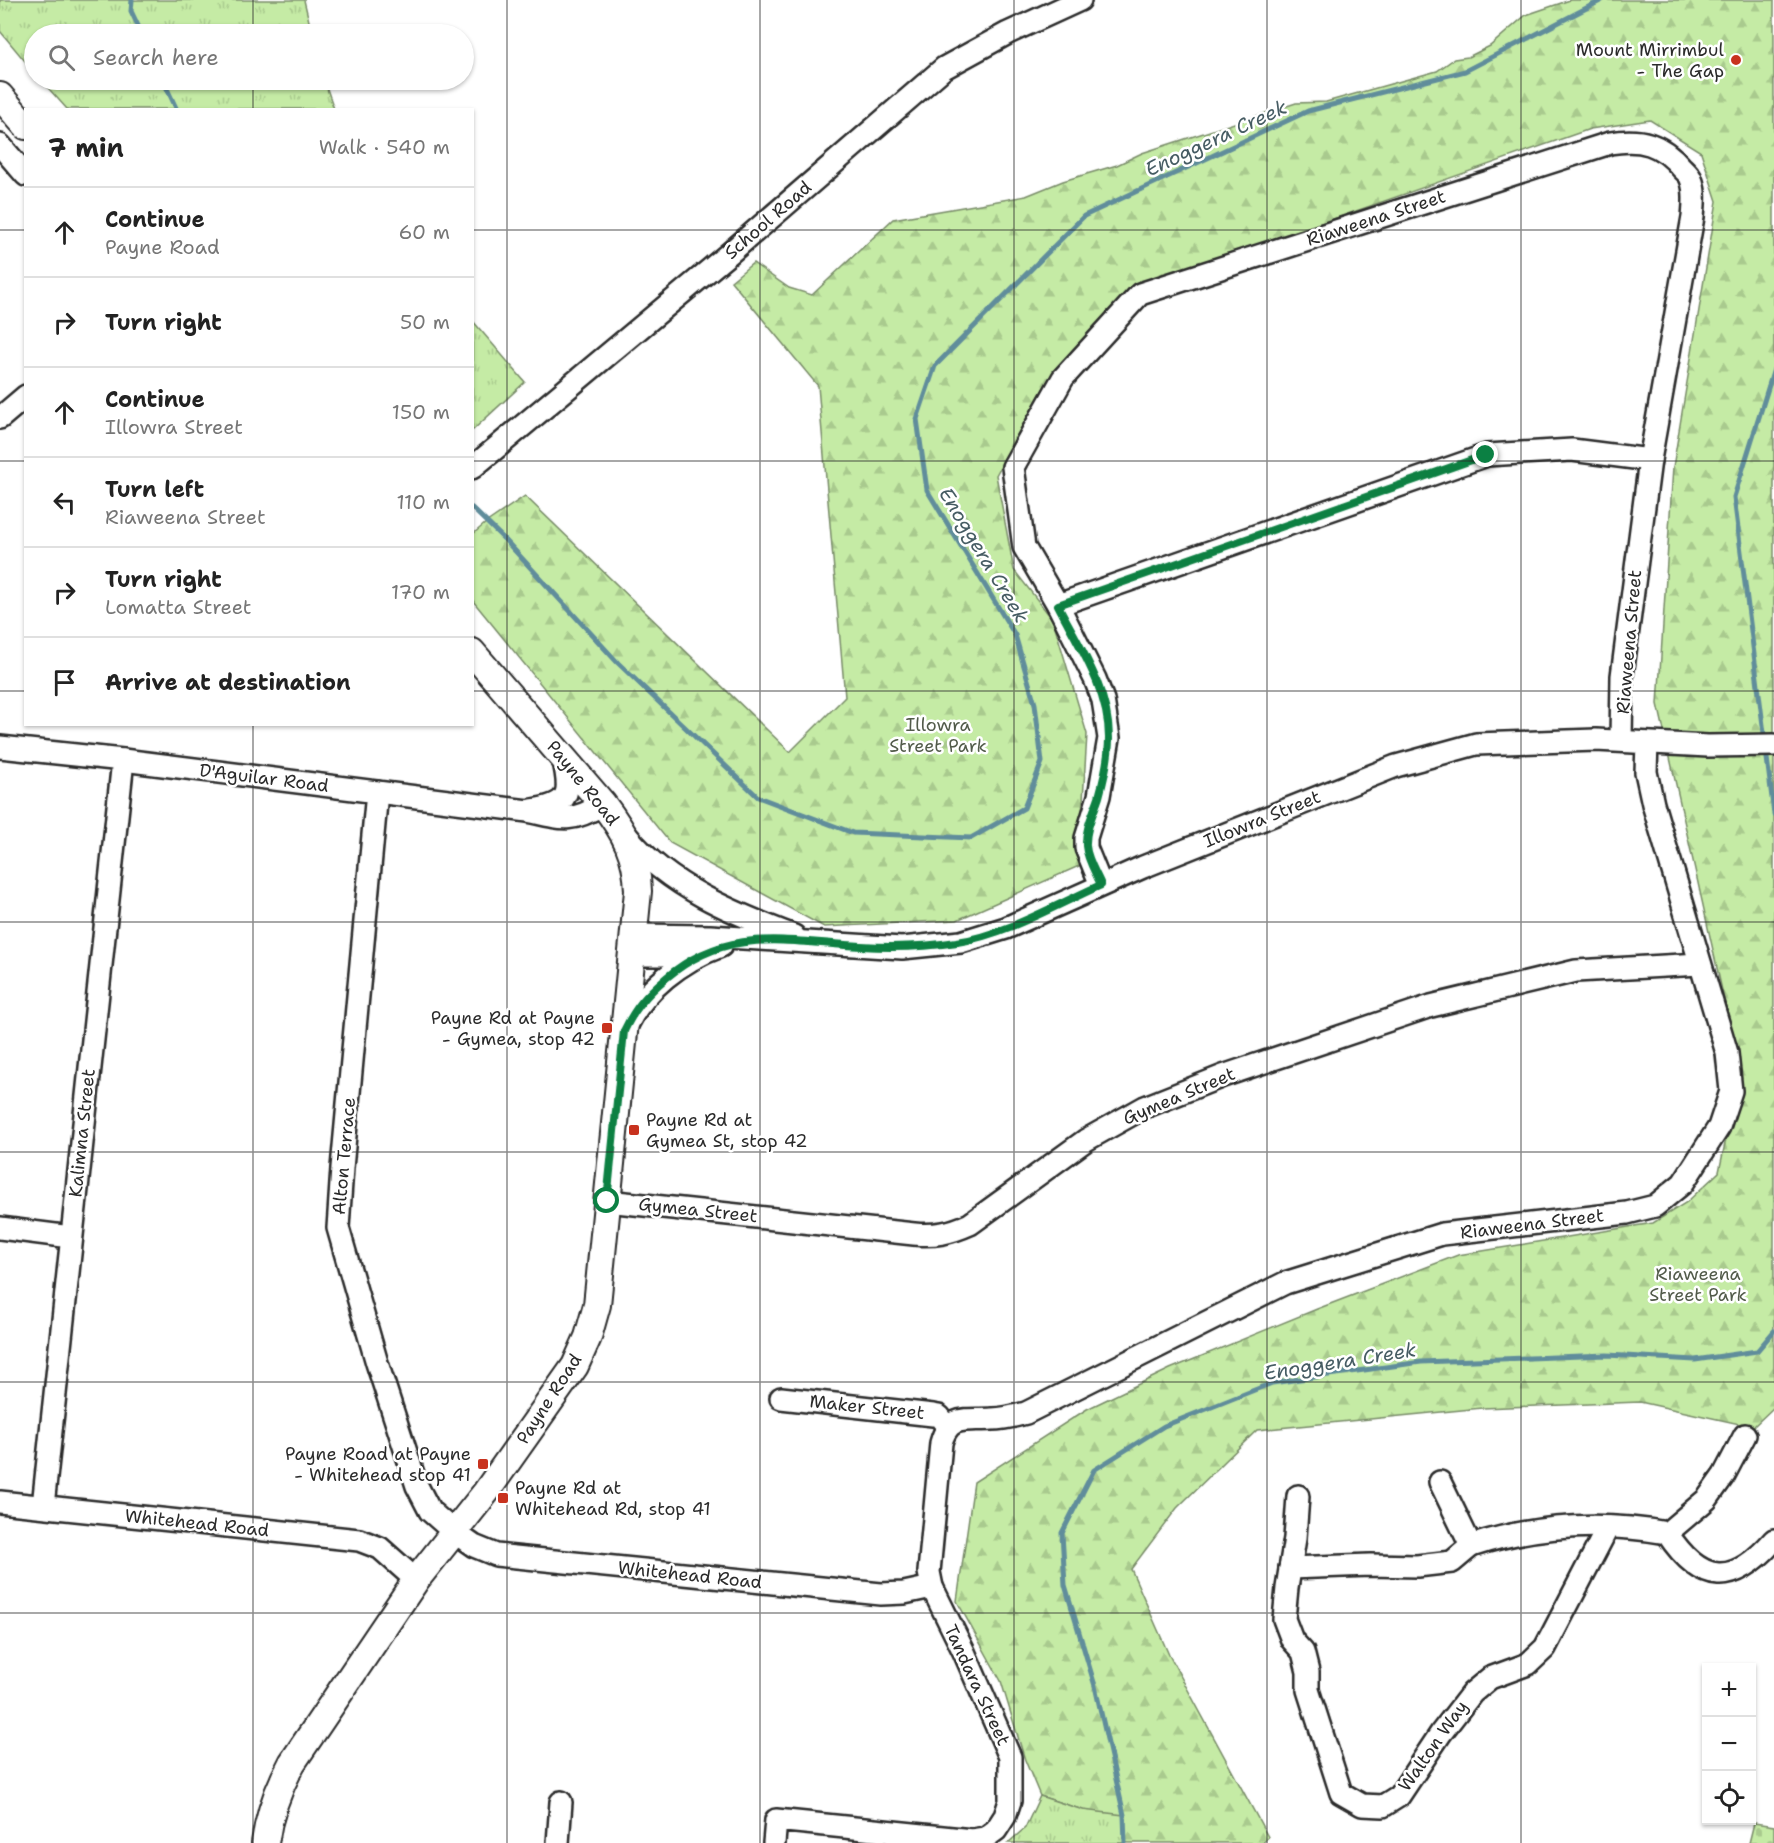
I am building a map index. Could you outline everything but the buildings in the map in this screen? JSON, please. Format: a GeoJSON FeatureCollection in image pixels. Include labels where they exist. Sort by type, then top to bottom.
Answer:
{"type":"FeatureCollection","features":[{"type":"Feature","properties":{"kind":"main road"},"geometry":{"type":"LineString","coordinates":[[0,96],[24,124]]}},
{"type":"Feature","properties":{"kind":"main road","name":"Payne Road"},"geometry":{"type":"LineString","coordinates":[[265,1843],[268,1821],[277,1792],[292,1763],[416,1580],[486,1492],[575,1366],[588,1337],[597,1305],[633,945],[638,872],[633,851],[620,826],[474,654]]}},
{"type":"Feature","properties":{"kind":"street","name":"School Road"},"geometry":{"type":"LineString","coordinates":[[474,466],[731,252],[944,68],[1008,33],[1080,0]]}},
{"type":"Feature","properties":{"kind":"street","name":"Riaweena Street"},"geometry":{"type":"LineString","coordinates":[[1101,885],[1086,848],[1086,838],[1099,796],[1105,766],[1109,738],[1107,717],[1095,679],[1058,605],[1024,547],[1013,467],[1063,378],[1140,294],[1610,143],[1629,140],[1645,142],[1672,156],[1691,178],[1694,194],[1693,217],[1650,460],[1622,676],[1621,740]]}},
{"type":"Feature","properties":{"kind":"street"},"geometry":{"type":"LineString","coordinates":[[0,146],[24,173]]}},
{"type":"Feature","properties":{"kind":"street"},"geometry":{"type":"LineString","coordinates":[[0,418],[24,398]]}},
{"type":"Feature","properties":{"kind":"street"},"geometry":{"type":"LineString","coordinates":[[1058,605],[1486,455],[1572,450],[1650,460]]}},
{"type":"Feature","properties":{"kind":"street","name":"Illowra Street"},"geometry":{"type":"LineString","coordinates":[[633,945],[710,936],[902,948],[961,942],[1006,928],[1101,885],[1396,766],[1476,744],[1621,740],[1708,746],[1774,745]]}},
{"type":"Feature","properties":{"kind":"street","name":"Riaweena Street"},"geometry":{"type":"LineString","coordinates":[[948,1427],[963,1419],[1004,1419],[1026,1413],[1285,1283],[1442,1234],[1627,1213],[1655,1206],[1683,1183],[1719,1127],[1731,1091],[1727,1053],[1653,804],[1646,772],[1647,743]]}},
{"type":"Feature","properties":{"kind":"street","name":"D'Aguilar Road"},"geometry":{"type":"LineString","coordinates":[[0,747],[123,760],[528,811],[565,819],[576,817],[603,804]]}},
{"type":"Feature","properties":{"kind":"street","name":"D'Aguilar Road"},"geometry":{"type":"LineString","coordinates":[[528,811],[553,807],[564,798],[568,787],[563,757]]}},
{"type":"Feature","properties":{"kind":"street","name":"Kalimna Street"},"geometry":{"type":"LineString","coordinates":[[43,1506],[70,1237],[123,760]]}},
{"type":"Feature","properties":{"kind":"street","name":"Alton Terrace"},"geometry":{"type":"LineString","coordinates":[[377,792],[338,1228],[377,1363],[417,1486],[430,1510],[454,1532]]}},
{"type":"Feature","properties":{"kind":"street"},"geometry":{"type":"LineString","coordinates":[[620,826],[648,860],[687,887],[716,903],[815,942]]}},
{"type":"Feature","properties":{"kind":"street","name":"Illowra Street"},"geometry":{"type":"LineString","coordinates":[[633,945],[690,952],[760,939]]}},
{"type":"Feature","properties":{"kind":"street"},"geometry":{"type":"LineString","coordinates":[[624,1031],[633,1012],[653,990],[682,965],[721,946]]}},
{"type":"Feature","properties":{"kind":"street","name":"Gymea Street"},"geometry":{"type":"LineString","coordinates":[[607,1201],[932,1236],[950,1233],[970,1224],[1086,1140],[1145,1107],[1223,1076],[1431,1006],[1576,971],[1700,964]]}},
{"type":"Feature","properties":{"kind":"street"},"geometry":{"type":"LineString","coordinates":[[0,1228],[70,1237]]}},
{"type":"Feature","properties":{"kind":"street","name":"Maker Street"},"geometry":{"type":"LineString","coordinates":[[781,1398],[933,1414],[939,1416],[948,1427]]}},
{"type":"Feature","properties":{"kind":"street","name":"Tandara Street"},"geometry":{"type":"LineString","coordinates":[[774,1843],[776,1820],[972,1840],[985,1838],[1001,1823],[1010,1801],[1010,1756],[964,1652],[932,1587],[929,1572],[941,1443],[948,1427]]}},
{"type":"Feature","properties":{"kind":"street"},"geometry":{"type":"LineString","coordinates":[[1290,1568],[1417,1566],[1452,1562],[1471,1546],[1504,1535],[1542,1528],[1608,1527],[1667,1533],[1707,1499],[1724,1475],[1745,1435]]}},
{"type":"Feature","properties":{"kind":"street"},"geometry":{"type":"LineString","coordinates":[[1440,1482],[1471,1546]]}},
{"type":"Feature","properties":{"kind":"street","name":"Walton Way"},"geometry":{"type":"LineString","coordinates":[[1298,1496],[1284,1619],[1292,1640],[1304,1652],[1308,1672],[1308,1690],[1341,1793],[1362,1805],[1383,1806],[1399,1796],[1441,1733],[1472,1693],[1490,1678],[1528,1664],[1545,1648],[1608,1527]]}},
{"type":"Feature","properties":{"kind":"street","name":"Whitehead Road"},"geometry":{"type":"LineString","coordinates":[[0,1502],[359,1540],[380,1548],[416,1580]]}},
{"type":"Feature","properties":{"kind":"street","name":"Whitehead Road"},"geometry":{"type":"LineString","coordinates":[[454,1532],[474,1546],[496,1555],[882,1594],[904,1593],[932,1587]]}},
{"type":"Feature","properties":{"kind":"street"},"geometry":{"type":"LineString","coordinates":[[1667,1533],[1681,1553],[1704,1570],[1717,1574],[1730,1574],[1746,1567],[1759,1557],[1774,1540]]}},
{"type":"Feature","properties":{"kind":"street"},"geometry":{"type":"LineString","coordinates":[[558,1843],[561,1802]]}},
{"type":"Feature","properties":{"kind":"green space"},"geometry":{"type":"Polygon","coordinates":[[[0,0],[304,0],[310,24],[24,24],[24,60],[0,31],[0,0]]]}},
{"type":"Feature","properties":{"kind":"green space","name":"Riaweena Street Park"},"geometry":{"type":"Polygon","coordinates":[[[1570,0],[1774,0],[1774,1407],[1753,1427],[1640,1402],[1482,1408],[1257,1430],[1177,1508],[1131,1569],[1169,1655],[1268,1837],[1263,1843],[1083,1843],[1083,1810],[1040,1796],[1025,1760],[1001,1681],[957,1601],[974,1482],[1087,1409],[1170,1369],[1458,1255],[1653,1223],[1687,1202],[1719,1172],[1735,1096],[1736,1053],[1658,704],[1673,467],[1717,201],[1701,152],[1650,120],[1590,129],[1136,288],[1047,382],[996,475],[1014,570],[1053,620],[1087,734],[1079,866],[957,920],[824,927],[670,843],[474,602],[474,533],[525,496],[790,752],[845,697],[818,386],[731,281],[753,263],[789,288],[812,295],[893,219],[1026,196],[1063,181],[1117,165],[1142,153],[1296,103],[1326,102],[1437,71],[1454,59],[1468,57],[1490,46],[1526,15],[1570,0]]]}},
{"type":"Feature","properties":{"kind":"green space"},"geometry":{"type":"Polygon","coordinates":[[[50,90],[327,90],[334,108],[66,108],[50,90]]]}},
{"type":"Feature","properties":{"kind":"green space"},"geometry":{"type":"Polygon","coordinates":[[[474,322],[525,382],[474,429],[474,322]]]}},
{"type":"Feature","properties":{"kind":"green space"},"geometry":{"type":"Polygon","coordinates":[[[1040,1796],[1083,1810],[1124,1815],[1125,1843],[1008,1843],[1025,1828],[1040,1796]]]}},
{"type":"Feature","properties":{"kind":"green space"},"geometry":{"type":"Polygon","coordinates":[[[1756,1823],[1774,1826],[1774,1843],[1749,1843],[1756,1823]]]}},
{"type":"Feature","properties":{"kind":"waterway","name":"Enoggera Creek"},"geometry":{"type":"LineString","coordinates":[[132,0],[131,11],[137,24]]}},
{"type":"Feature","properties":{"kind":"waterway","name":"Enoggera Creek"},"geometry":{"type":"LineString","coordinates":[[474,510],[506,541],[618,663],[758,797],[853,833],[971,838],[1024,808],[1042,762],[1035,704],[1015,635],[927,490],[917,419],[935,366],[1084,216],[1308,111],[1465,71],[1602,0]]}},
{"type":"Feature","properties":{"kind":"waterway","name":"Enoggera Creek"},"geometry":{"type":"LineString","coordinates":[[168,90],[176,108]]}},
{"type":"Feature","properties":{"kind":"waterway","name":"Enoggera Creek"},"geometry":{"type":"LineString","coordinates":[[1765,741],[1734,497],[1774,369]]}},
{"type":"Feature","properties":{"kind":"waterway","name":"Enoggera Creek"},"geometry":{"type":"LineString","coordinates":[[1766,750],[1774,814]]}},
{"type":"Feature","properties":{"kind":"waterway","name":"Enoggera Creek"},"geometry":{"type":"LineString","coordinates":[[1125,1843],[1124,1815],[1095,1686],[1065,1585],[1062,1533],[1094,1470],[1164,1426],[1272,1383],[1421,1362],[1607,1355],[1695,1360],[1757,1351],[1774,1331]]}},
{"type":"Feature","properties":{"kind":"place","name":"Mount Mirrimbul - The Gap"},"geometry":{"type":"Point","coordinates":[1736,60]}},
{"type":"Feature","properties":{"kind":"place","name":"Payne Rd at Payne - Gymea, stop 42"},"geometry":{"type":"Point","coordinates":[607,1028]}},
{"type":"Feature","properties":{"kind":"place","name":"Payne Rd at Gymea St, stop 42"},"geometry":{"type":"Point","coordinates":[634,1130]}},
{"type":"Feature","properties":{"kind":"place","name":"Payne Road at Payne - Whitehead stop 41"},"geometry":{"type":"Point","coordinates":[483,1464]}},
{"type":"Feature","properties":{"kind":"place","name":"Payne Rd at Whitehead Rd, stop 41"},"geometry":{"type":"Point","coordinates":[503,1498]}},
{"type":"Feature","properties":{"kind":"route"},"geometry":{"type":"LineString","coordinates":[[607,1201],[624,1031],[633,1012],[641,1002],[682,965],[721,946],[760,939],[902,948],[961,942],[1006,928],[1101,885],[1086,848],[1086,838],[1099,796],[1105,766],[1109,738],[1107,717],[1095,679],[1058,605],[1486,455]]}},
{"type":"Feature","properties":{"kind":"park label","name":"Illowra Street Park"},"geometry":{"type":"Point","coordinates":[938,735]}}]}
